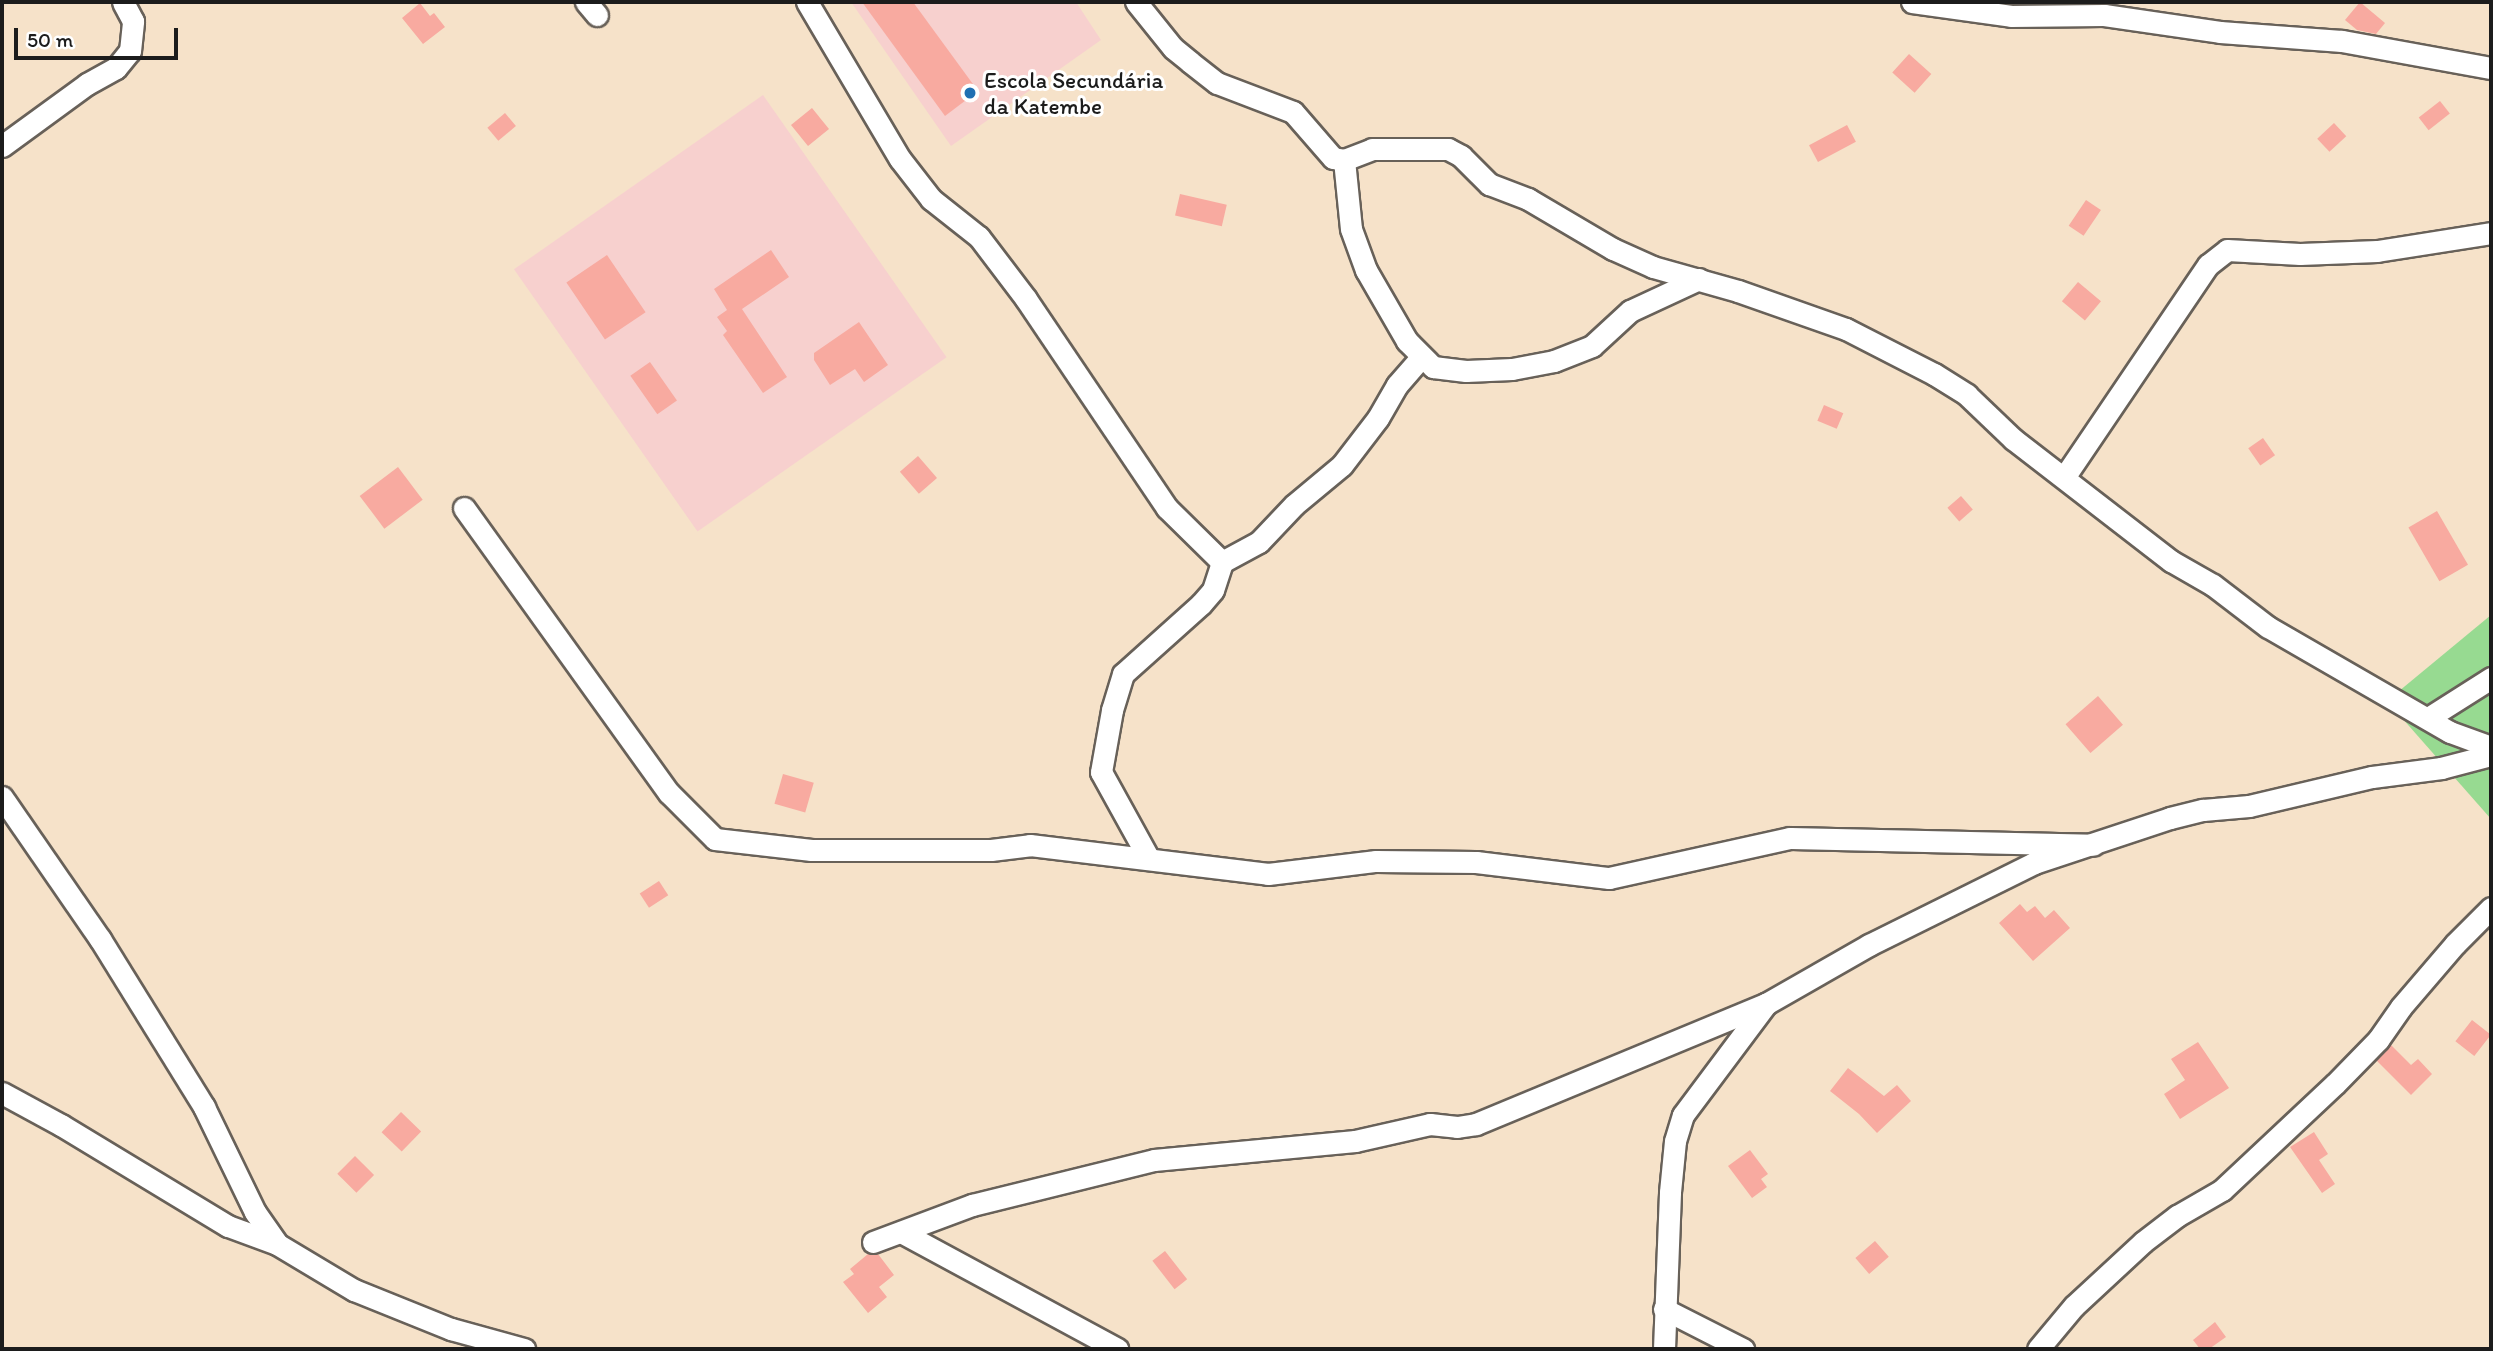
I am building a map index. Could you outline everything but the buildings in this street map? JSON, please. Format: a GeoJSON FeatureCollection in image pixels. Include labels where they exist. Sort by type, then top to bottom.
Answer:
{"type":"FeatureCollection","features":[{"type":"Feature","properties":{"kind":"street"},"geometry":{"type":"LineString","coordinates":[[2,146],[87,84],[116,68],[130,51],[133,20],[123,2]]}},
{"type":"Feature","properties":{"kind":"street"},"geometry":{"type":"LineString","coordinates":[[807,2],[900,159],[931,199],[979,237],[1026,299],[1167,508],[1222,562]]}},
{"type":"Feature","properties":{"kind":"street"},"geometry":{"type":"LineString","coordinates":[[1136,2],[1173,48],[1217,83],[1293,112],[1333,158],[1344,160],[1372,149],[1448,149],[1461,156],[1489,184],[1528,199],[1613,249],[1653,267],[1699,279],[1846,329],[1934,374],[1967,395],[2013,439],[2065,476],[2171,561],[2213,585],[2268,627],[2450,732],[2491,747]]}},
{"type":"Feature","properties":{"kind":"street"},"geometry":{"type":"LineString","coordinates":[[1912,2],[2011,16],[2104,15],[2220,32],[2342,41],[2491,68]]}},
{"type":"Feature","properties":{"kind":"street"},"geometry":{"type":"LineString","coordinates":[[1344,160],[1351,229],[1366,270],[1391,318],[1433,367],[1466,371],[1512,369],[1554,361],[1592,346],[1630,311],[1699,279]]}},
{"type":"Feature","properties":{"kind":"street"},"geometry":{"type":"LineString","coordinates":[[2065,476],[2208,265],[2227,250],[2300,254],[2377,251],[2491,233]]}},
{"type":"Feature","properties":{"kind":"street"},"geometry":{"type":"LineString","coordinates":[[1148,857],[1101,772],[1112,710],[1123,674],[1201,604],[1213,590],[1222,562],[1259,542],[1294,505],[1342,465],[1378,418],[1397,385],[1422,356]]}},
{"type":"Feature","properties":{"kind":"street"},"geometry":{"type":"LineString","coordinates":[[464,508],[669,793],[715,839],[811,850],[991,850],[1030,845],[1148,857],[1268,874],[1376,861],[1476,862],[1609,878],[1790,838],[2093,845]]}},
{"type":"Feature","properties":{"kind":"street"},"geometry":{"type":"LineString","coordinates":[[2428,719],[2491,678]]}},
{"type":"Feature","properties":{"kind":"street"},"geometry":{"type":"LineString","coordinates":[[873,1242],[972,1205],[1154,1160],[1355,1140],[1430,1125],[1457,1128],[1476,1124],[1766,1004],[1869,945],[2034,863],[2170,818],[2203,810],[2249,806],[2372,777],[2441,768],[2491,755]]}},
{"type":"Feature","properties":{"kind":"street"},"geometry":{"type":"LineString","coordinates":[[2,797],[100,939],[204,1107],[255,1212],[277,1244]]}},
{"type":"Feature","properties":{"kind":"street"},"geometry":{"type":"LineString","coordinates":[[2038,1349],[2074,1306],[2143,1242],[2178,1216],[2222,1190],[2335,1084],[2378,1040],[2401,1007],[2455,944],[2491,908]]}},
{"type":"Feature","properties":{"kind":"street"},"geometry":{"type":"LineString","coordinates":[[1664,1349],[1670,1192],[1675,1141],[1683,1115],[1766,1004]]}},
{"type":"Feature","properties":{"kind":"street"},"geometry":{"type":"LineString","coordinates":[[2,1093],[228,1226],[277,1244],[354,1290],[451,1329],[523,1349]]}},
{"type":"Feature","properties":{"kind":"street"},"geometry":{"type":"LineString","coordinates":[[901,1232],[1117,1349]]}},
{"type":"Feature","properties":{"kind":"street"},"geometry":{"type":"LineString","coordinates":[[1664,1309],[1743,1349]]}},
{"type":"Feature","properties":{"kind":"street"},"geometry":{"type":"LineString","coordinates":[[1069,1323],[1086,1349]]}},
{"type":"Feature","properties":{"kind":"shaded area","name":"Escola Secundária da Katembe"},"geometry":{"type":"Polygon","coordinates":[[[851,2],[1076,2],[1101,40],[951,146],[851,2]]]}},
{"type":"Feature","properties":{"kind":"shaded area"},"geometry":{"type":"Polygon","coordinates":[[[763,95],[947,357],[698,531],[514,269],[763,95]]]}},
{"type":"Feature","properties":{"kind":"green space"},"geometry":{"type":"Polygon","coordinates":[[[2491,615],[2491,819],[2387,701],[2491,615]]]}},
{"type":"Feature","properties":{"kind":"place","name":"Escola Secundária da Katembe"},"geometry":{"type":"Point","coordinates":[970,93]}}]}
